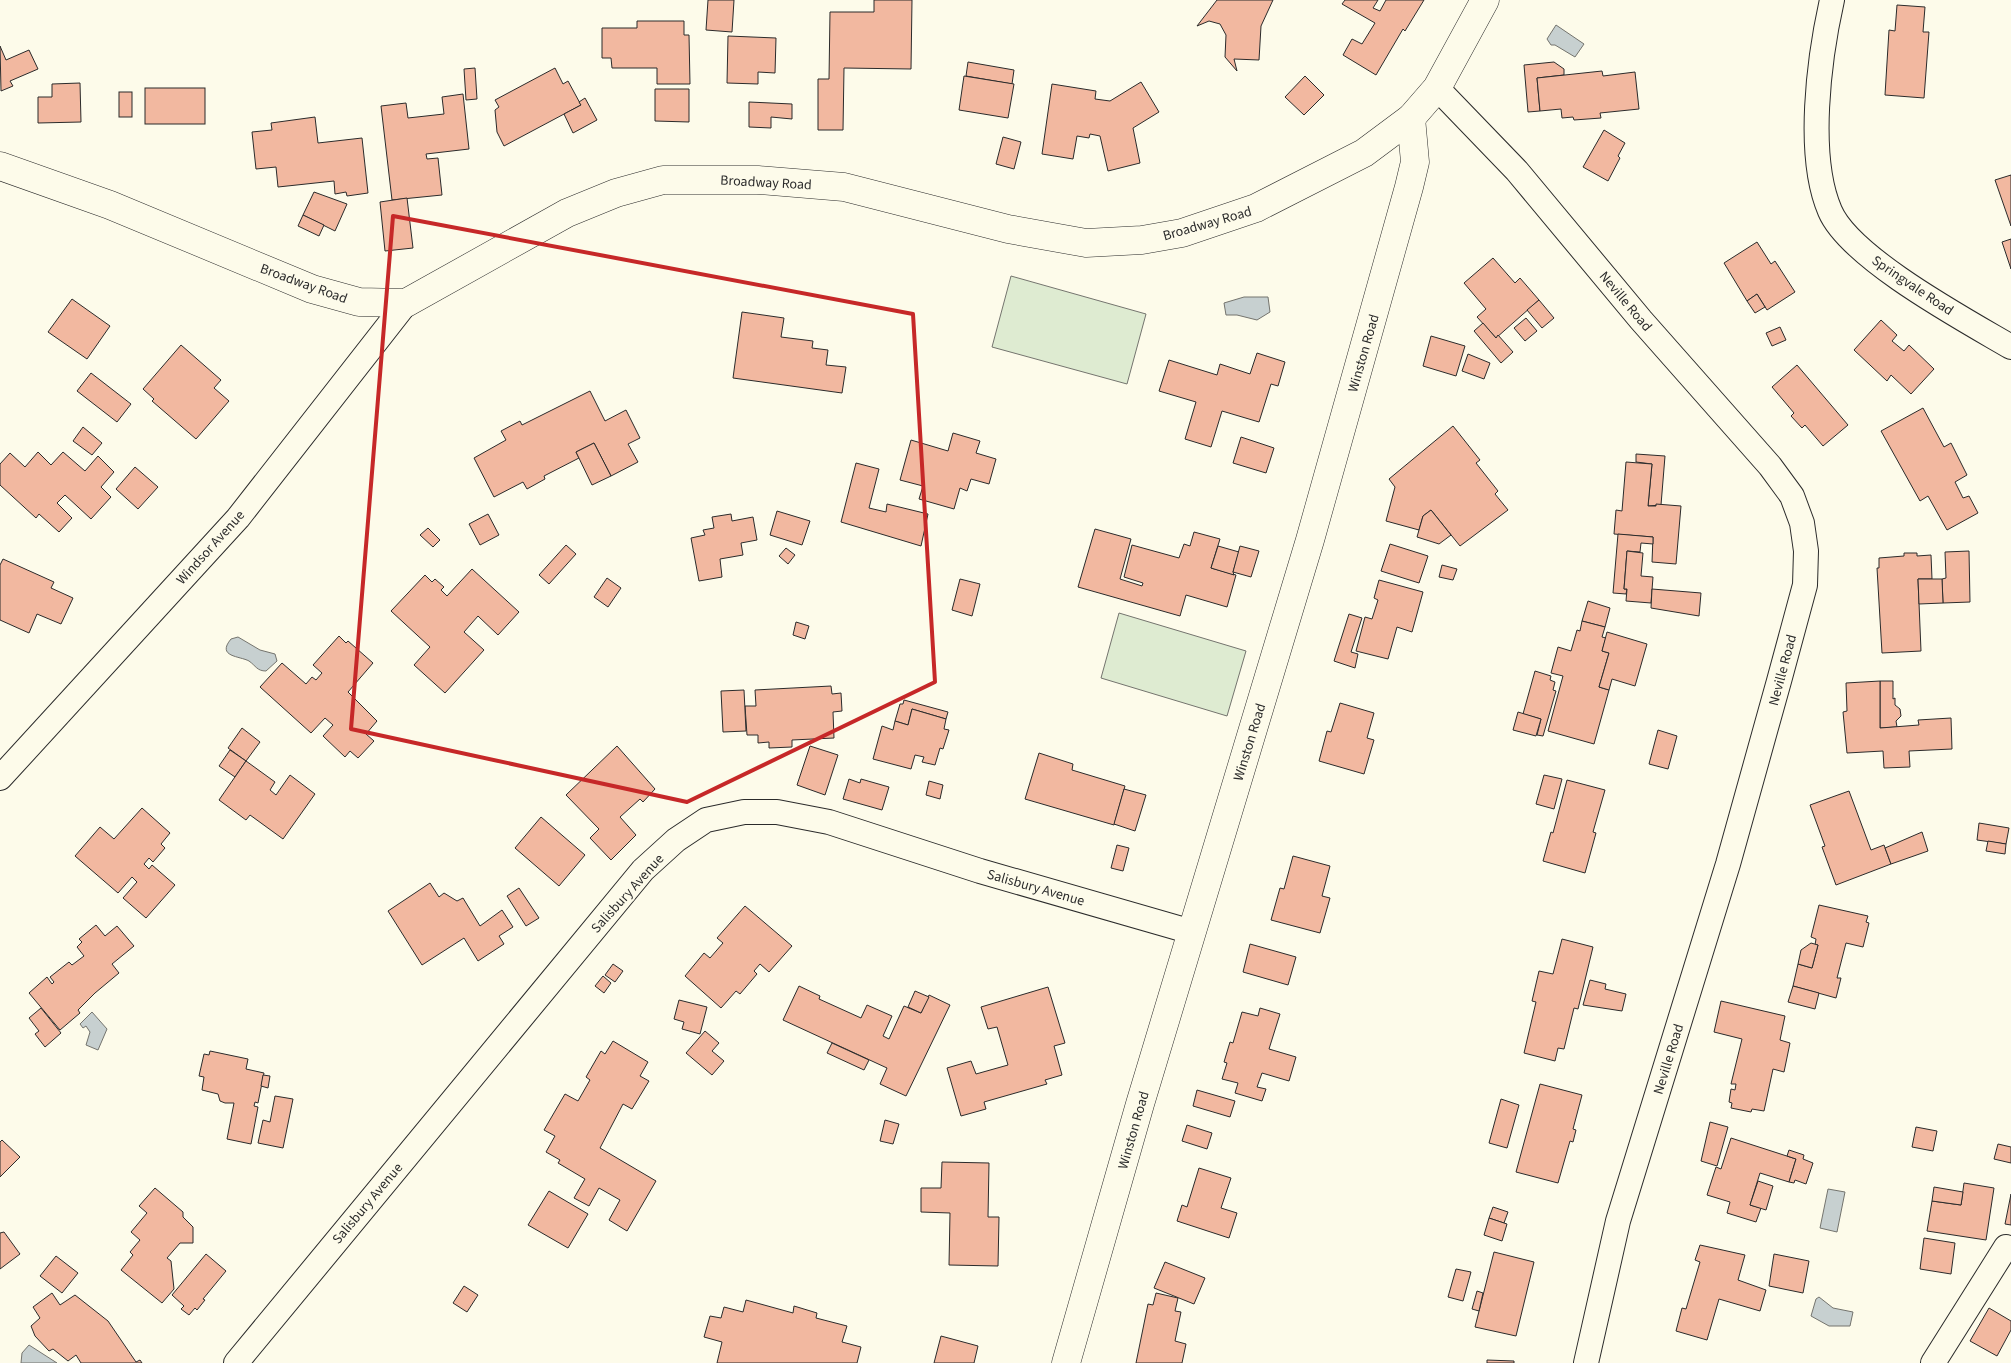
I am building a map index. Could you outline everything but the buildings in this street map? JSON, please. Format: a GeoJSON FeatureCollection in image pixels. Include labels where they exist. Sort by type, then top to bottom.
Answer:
{"type":"FeatureCollection","features":[{"type":"Feature","properties":{"kind":"street","name":"Broadway Road"},"geometry":{"type":"LineString","coordinates":[[0,166],[110,205],[312,289],[359,302],[406,303],[567,213],[616,193],[663,180],[758,180],[844,187],[1008,229],[1086,243],[1142,240],[1182,233],[1256,208],[1364,154],[1411,118],[1437,88],[1485,0]]}},
{"type":"Feature","properties":{"kind":"street","name":"Springvale Road"},"geometry":{"type":"LineString","coordinates":[[1832,0],[1824,49],[1817,121],[1820,171],[1830,212],[1847,237],[1880,266],[2011,347]]}},
{"type":"Feature","properties":{"kind":"street","name":"Neville Road"},"geometry":{"type":"LineString","coordinates":[[1437,88],[1517,170],[1641,320],[1770,466],[1792,496],[1802,523],[1806,551],[1805,585],[1782,671],[1728,864],[1618,1221],[1592,1329],[1586,1363]]}},
{"type":"Feature","properties":{"kind":"street","name":"Winston Road"},"geometry":{"type":"LineString","coordinates":[[1066,1363],[1192,932],[1310,540],[1409,187],[1415,162],[1411,118]]}},
{"type":"Feature","properties":{"kind":"street","name":"Windsor Avenue"},"geometry":{"type":"LineString","coordinates":[[0,778],[238,518],[406,303]]}},
{"type":"Feature","properties":{"kind":"street","name":"Salisbury Avenue"},"geometry":{"type":"LineString","coordinates":[[236,1363],[643,870],[676,840],[706,820],[744,812],[777,812],[829,822],[980,871],[1192,932]]}},
{"type":"Feature","properties":{"kind":"street"},"geometry":{"type":"LineString","coordinates":[[1933,1363],[2006,1247]]}},
{"type":"Feature","properties":{"kind":"highlighted area"},"geometry":{"type":"Polygon","coordinates":[[[393,216],[913,314],[935,682],[687,802],[351,729],[393,216]]]}},
{"type":"Feature","properties":{"kind":"green space"},"geometry":{"type":"Polygon","coordinates":[[[1011,276],[1146,314],[1127,384],[992,347],[1011,276]]]}},
{"type":"Feature","properties":{"kind":"green space"},"geometry":{"type":"Polygon","coordinates":[[[1119,613],[1246,651],[1227,716],[1101,678],[1119,613]]]}},
{"type":"Feature","properties":{"kind":"shaded area"},"geometry":{"type":"Polygon","coordinates":[[[1556,25],[1584,44],[1575,57],[1555,45],[1551,45],[1547,39],[1556,25]]]}},
{"type":"Feature","properties":{"kind":"shaded area"},"geometry":{"type":"Polygon","coordinates":[[[1244,297],[1268,297],[1270,312],[1257,320],[1237,315],[1226,315],[1224,303],[1244,297]]]}},
{"type":"Feature","properties":{"kind":"shaded area"},"geometry":{"type":"Polygon","coordinates":[[[238,637],[260,650],[275,654],[277,661],[266,671],[263,671],[249,661],[231,655],[226,649],[227,645],[231,639],[238,637]]]}},
{"type":"Feature","properties":{"kind":"shaded area"},"geometry":{"type":"Polygon","coordinates":[[[92,1012],[107,1029],[98,1050],[86,1045],[90,1032],[86,1026],[83,1028],[80,1024],[92,1012]]]}},
{"type":"Feature","properties":{"kind":"shaded area"},"geometry":{"type":"Polygon","coordinates":[[[1828,1189],[1845,1192],[1837,1232],[1820,1228],[1828,1189]]]}},
{"type":"Feature","properties":{"kind":"shaded area"},"geometry":{"type":"Polygon","coordinates":[[[1819,1297],[1833,1308],[1853,1312],[1850,1326],[1829,1326],[1811,1316],[1816,1299],[1819,1297]]]}},
{"type":"Feature","properties":{"kind":"shaded area"},"geometry":{"type":"Polygon","coordinates":[[[29,1345],[57,1363],[21,1363],[22,1353],[29,1345]]]}}]}
